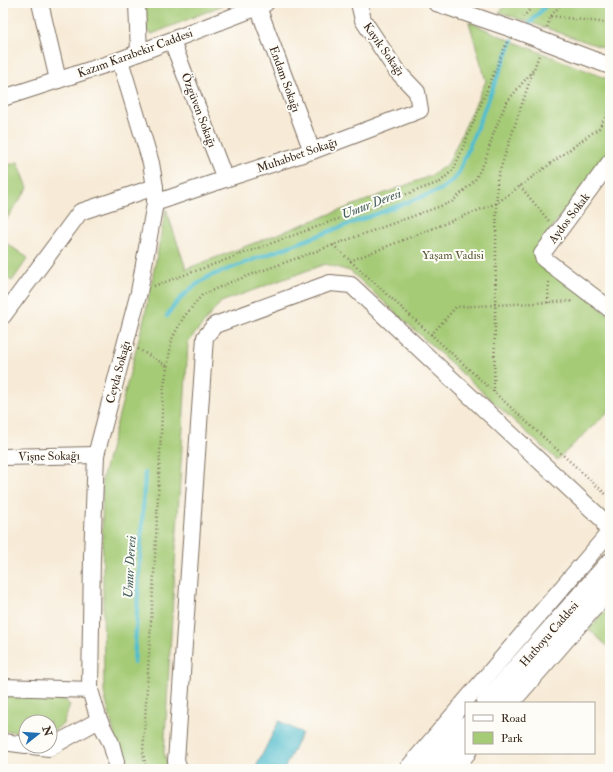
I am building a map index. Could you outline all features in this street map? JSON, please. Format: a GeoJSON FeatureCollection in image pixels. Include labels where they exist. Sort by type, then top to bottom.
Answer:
{"type":"FeatureCollection","features":[{"type":"Feature","properties":{"kind":"main road","name":"Hatboyu Caddesi"},"geometry":{"type":"LineString","coordinates":[[488,702],[610,564]]}},
{"type":"Feature","properties":{"kind":"main road","name":"Hatboyu Caddesi"},"geometry":{"type":"LineString","coordinates":[[509,702],[610,586]]}},
{"type":"Feature","properties":{"kind":"main road"},"geometry":{"type":"LineString","coordinates":[[429,769],[465,728]]}},
{"type":"Feature","properties":{"kind":"main road"},"geometry":{"type":"LineString","coordinates":[[451,769],[465,752]]}},
{"type":"Feature","properties":{"kind":"street"},"geometry":{"type":"LineString","coordinates":[[40,3],[58,80]]}},
{"type":"Feature","properties":{"kind":"street"},"geometry":{"type":"LineString","coordinates":[[136,3],[139,53]]}},
{"type":"Feature","properties":{"kind":"street","name":"Kayık Sokağı"},"geometry":{"type":"LineString","coordinates":[[359,3],[363,20],[396,70],[417,92]]}},
{"type":"Feature","properties":{"kind":"street"},"geometry":{"type":"LineString","coordinates":[[436,3],[509,28],[610,66]]}},
{"type":"Feature","properties":{"kind":"street","name":"Kazım Karabekir Caddesi"},"geometry":{"type":"LineString","coordinates":[[3,98],[120,60],[262,5]]}},
{"type":"Feature","properties":{"kind":"street","name":"Endam Sokağı"},"geometry":{"type":"LineString","coordinates":[[262,5],[312,151]]}},
{"type":"Feature","properties":{"kind":"street","name":"Özgüven Sokağı"},"geometry":{"type":"LineString","coordinates":[[172,41],[226,179]]}},
{"type":"Feature","properties":{"kind":"street","name":"Ceyda Sokağı"},"geometry":{"type":"LineString","coordinates":[[115,769],[116,762],[111,742],[99,720],[90,690],[92,556],[96,455],[139,292],[155,203],[155,187],[151,163],[120,60]]}},
{"type":"Feature","properties":{"kind":"street","name":"Muhabbet Sokağı"},"geometry":{"type":"LineString","coordinates":[[155,203],[312,151],[420,110],[417,92]]}},
{"type":"Feature","properties":{"kind":"street","name":"Aydos Sokak"},"geometry":{"type":"LineString","coordinates":[[610,162],[542,254],[544,259],[610,310]]}},
{"type":"Feature","properties":{"kind":"street"},"geometry":{"type":"LineString","coordinates":[[3,316],[80,212],[155,187]]}},
{"type":"Feature","properties":{"kind":"street"},"geometry":{"type":"LineString","coordinates":[[179,769],[176,761],[205,338],[215,325],[330,283],[351,285],[604,520],[608,534],[407,769]]}},
{"type":"Feature","properties":{"kind":"street","name":"Vişne Sokağı"},"geometry":{"type":"LineString","coordinates":[[3,457],[96,455]]}},
{"type":"Feature","properties":{"kind":"street"},"geometry":{"type":"LineString","coordinates":[[3,687],[90,690]]}},
{"type":"Feature","properties":{"kind":"street"},"geometry":{"type":"LineString","coordinates":[[58,743],[99,720]]}},
{"type":"Feature","properties":{"kind":"street"},"geometry":{"type":"LineString","coordinates":[[3,742],[18,744]]}},
{"type":"Feature","properties":{"kind":"path"},"geometry":{"type":"LineString","coordinates":[[520,20],[536,3]]}},
{"type":"Feature","properties":{"kind":"path"},"geometry":{"type":"LineString","coordinates":[[547,28],[551,16],[562,3]]}},
{"type":"Feature","properties":{"kind":"path"},"geometry":{"type":"LineString","coordinates":[[551,16],[608,23],[610,21]]}},
{"type":"Feature","properties":{"kind":"path"},"geometry":{"type":"LineString","coordinates":[[139,292],[440,182],[454,169],[508,39]]}},
{"type":"Feature","properties":{"kind":"path"},"geometry":{"type":"LineString","coordinates":[[494,393],[497,179],[541,51]]}},
{"type":"Feature","properties":{"kind":"path"},"geometry":{"type":"LineString","coordinates":[[146,769],[143,752],[144,726],[155,557],[163,392],[172,339],[183,318],[202,295],[230,282],[452,202],[475,180],[485,161],[494,132],[506,103],[534,69]]}},
{"type":"Feature","properties":{"kind":"path"},"geometry":{"type":"LineString","coordinates":[[350,260],[497,203],[599,128],[610,109]]}},
{"type":"Feature","properties":{"kind":"path"},"geometry":{"type":"LineString","coordinates":[[520,186],[553,226]]}},
{"type":"Feature","properties":{"kind":"path"},"geometry":{"type":"LineString","coordinates":[[333,245],[610,498]]}},
{"type":"Feature","properties":{"kind":"path"},"geometry":{"type":"LineString","coordinates":[[548,303],[549,274]]}},
{"type":"Feature","properties":{"kind":"path"},"geometry":{"type":"LineString","coordinates":[[431,335],[456,307],[576,301]]}},
{"type":"Feature","properties":{"kind":"path"},"geometry":{"type":"LineString","coordinates":[[126,342],[168,366]]}},
{"type":"Feature","properties":{"kind":"green space"},"geometry":{"type":"Polygon","coordinates":[[[144,3],[228,3],[152,34],[146,30],[144,3]]]}},
{"type":"Feature","properties":{"kind":"green space"},"geometry":{"type":"Polygon","coordinates":[[[509,3],[610,3],[610,50],[499,12],[509,3]]]}},
{"type":"Feature","properties":{"kind":"green space","name":"Yaşam Vadisi"},"geometry":{"type":"Polygon","coordinates":[[[469,22],[512,41],[610,80],[610,149],[534,253],[610,316],[610,410],[557,460],[350,271],[325,264],[221,302],[188,342],[164,753],[169,769],[123,769],[104,693],[102,480],[145,315],[166,209],[186,269],[430,176],[448,164],[486,81],[469,22]]]}},
{"type":"Feature","properties":{"kind":"green space"},"geometry":{"type":"Polygon","coordinates":[[[18,162],[28,188],[3,224],[3,167],[18,162]]]}},
{"type":"Feature","properties":{"kind":"green space"},"geometry":{"type":"Polygon","coordinates":[[[3,241],[28,258],[12,281],[3,275],[3,241]]]}},
{"type":"Feature","properties":{"kind":"green space"},"geometry":{"type":"Polygon","coordinates":[[[610,605],[610,649],[589,629],[610,605]]]}},
{"type":"Feature","properties":{"kind":"green space"},"geometry":{"type":"Polygon","coordinates":[[[6,696],[63,698],[70,705],[63,724],[58,727],[58,714],[18,714],[18,732],[3,731],[6,696]]]}},
{"type":"Feature","properties":{"kind":"water"},"geometry":{"type":"Polygon","coordinates":[[[279,721],[302,733],[284,769],[260,769],[256,767],[279,721]]]}},
{"type":"Feature","properties":{"kind":"waterway","name":"Umur Deresi"},"geometry":{"type":"LineString","coordinates":[[530,23],[548,3]]}},
{"type":"Feature","properties":{"kind":"waterway","name":"Umur Deresi"},"geometry":{"type":"LineString","coordinates":[[167,316],[186,293],[210,276],[440,190],[453,180],[458,174],[512,41]]}},
{"type":"Feature","properties":{"kind":"waterway","name":"Umur Deresi"},"geometry":{"type":"LineString","coordinates":[[134,663],[145,473]]}}]}
